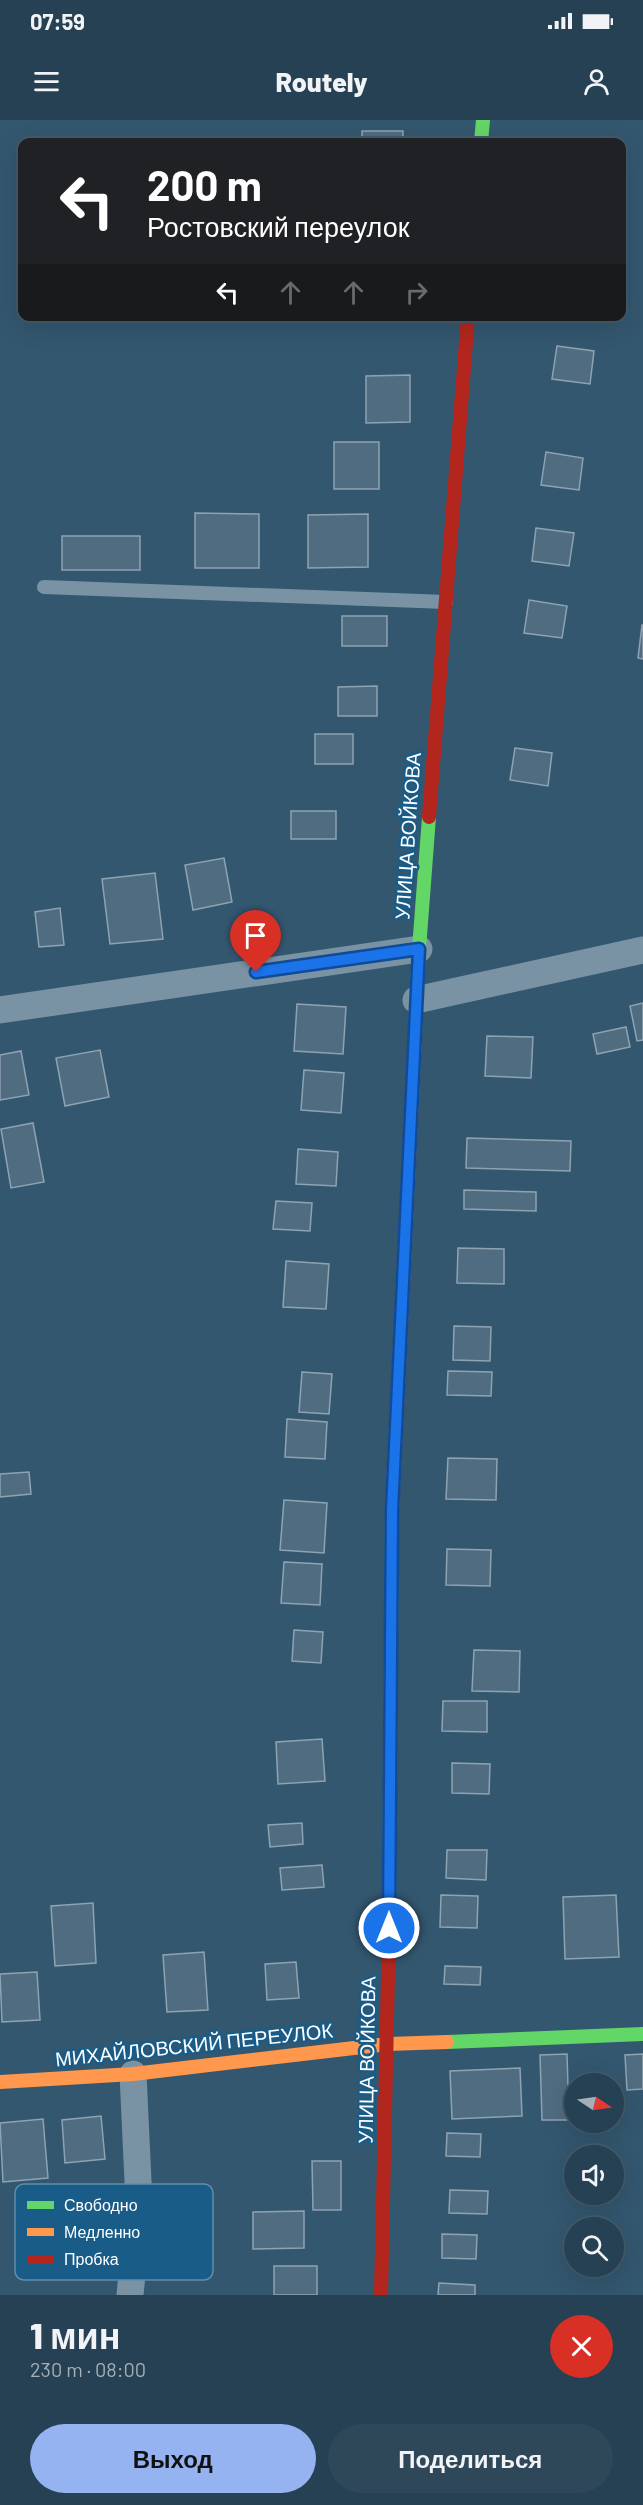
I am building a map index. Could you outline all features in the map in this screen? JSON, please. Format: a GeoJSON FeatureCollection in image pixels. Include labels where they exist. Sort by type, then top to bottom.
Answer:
{"type":"FeatureCollection","features":[{"type":"Feature","properties":{"kind":"main road"},"geometry":{"type":"LineString","coordinates":[[481,138],[483,120]]}},
{"type":"Feature","properties":{"kind":"main road","name":"УЛИЦА ВОЙКОВА"},"geometry":{"type":"LineString","coordinates":[[381,2295],[388,2044],[392,1510],[419,949],[468,321]]}},
{"type":"Feature","properties":{"kind":"main road","name":"МИХАЙЛОВСКИЙ ПЕРЕУЛОК"},"geometry":{"type":"LineString","coordinates":[[0,2082],[133,2074],[388,2044],[643,2034]]}},
{"type":"Feature","properties":{"kind":"street"},"geometry":{"type":"LineString","coordinates":[[0,1010],[419,949]]}},
{"type":"Feature","properties":{"kind":"street"},"geometry":{"type":"LineString","coordinates":[[416,1000],[643,950]]}},
{"type":"Feature","properties":{"kind":"street"},"geometry":{"type":"LineString","coordinates":[[133,2074],[138,2184]]}},
{"type":"Feature","properties":{"kind":"street"},"geometry":{"type":"LineString","coordinates":[[130,2295],[131,2280]]}},
{"type":"Feature","properties":{"kind":"lane"},"geometry":{"type":"LineString","coordinates":[[44,587],[446,602]]}},
{"type":"Feature","properties":{"kind":"building"},"geometry":{"type":"Polygon","coordinates":[[[362,131],[403,131],[403,138],[362,138],[362,131]]]}},
{"type":"Feature","properties":{"kind":"building"},"geometry":{"type":"Polygon","coordinates":[[[557,346],[594,351],[590,384],[552,379],[557,346]]]}},
{"type":"Feature","properties":{"kind":"building"},"geometry":{"type":"Polygon","coordinates":[[[410,375],[410,422],[366,423],[366,376],[410,375]]]}},
{"type":"Feature","properties":{"kind":"building"},"geometry":{"type":"Polygon","coordinates":[[[334,442],[379,442],[379,489],[334,489],[334,442]]]}},
{"type":"Feature","properties":{"kind":"building"},"geometry":{"type":"Polygon","coordinates":[[[546,452],[583,458],[579,490],[541,485],[546,452]]]}},
{"type":"Feature","properties":{"kind":"building"},"geometry":{"type":"Polygon","coordinates":[[[195,513],[259,514],[259,568],[195,568],[195,513]]]}},
{"type":"Feature","properties":{"kind":"building"},"geometry":{"type":"Polygon","coordinates":[[[368,514],[368,567],[308,568],[308,515],[368,514]]]}},
{"type":"Feature","properties":{"kind":"building"},"geometry":{"type":"Polygon","coordinates":[[[536,528],[574,533],[569,566],[532,561],[536,528]]]}},
{"type":"Feature","properties":{"kind":"building"},"geometry":{"type":"Polygon","coordinates":[[[62,536],[140,536],[140,570],[62,570],[62,536]]]}},
{"type":"Feature","properties":{"kind":"building"},"geometry":{"type":"Polygon","coordinates":[[[529,600],[567,606],[562,638],[524,633],[529,600]]]}},
{"type":"Feature","properties":{"kind":"building"},"geometry":{"type":"Polygon","coordinates":[[[342,616],[387,616],[387,646],[342,646],[342,616]]]}},
{"type":"Feature","properties":{"kind":"building"},"geometry":{"type":"Polygon","coordinates":[[[643,625],[643,659],[638,658],[643,625]]]}},
{"type":"Feature","properties":{"kind":"building"},"geometry":{"type":"Polygon","coordinates":[[[377,686],[377,716],[338,716],[338,687],[377,686]]]}},
{"type":"Feature","properties":{"kind":"building"},"geometry":{"type":"Polygon","coordinates":[[[315,734],[353,734],[353,764],[315,764],[315,734]]]}},
{"type":"Feature","properties":{"kind":"building"},"geometry":{"type":"Polygon","coordinates":[[[515,748],[552,753],[548,786],[510,780],[515,748]]]}},
{"type":"Feature","properties":{"kind":"building"},"geometry":{"type":"Polygon","coordinates":[[[291,811],[336,811],[336,839],[291,839],[291,811]]]}},
{"type":"Feature","properties":{"kind":"building"},"geometry":{"type":"Polygon","coordinates":[[[224,858],[232,902],[193,910],[185,865],[224,858]]]}},
{"type":"Feature","properties":{"kind":"building"},"geometry":{"type":"Polygon","coordinates":[[[155,873],[163,939],[110,944],[102,879],[155,873]]]}},
{"type":"Feature","properties":{"kind":"building"},"geometry":{"type":"Polygon","coordinates":[[[60,908],[64,945],[39,947],[35,912],[60,908]]]}},
{"type":"Feature","properties":{"kind":"building"},"geometry":{"type":"Polygon","coordinates":[[[643,1003],[643,1040],[637,1041],[630,1006],[643,1003]]]}},
{"type":"Feature","properties":{"kind":"building"},"geometry":{"type":"Polygon","coordinates":[[[297,1004],[346,1007],[343,1054],[294,1051],[297,1004]]]}},
{"type":"Feature","properties":{"kind":"building"},"geometry":{"type":"Polygon","coordinates":[[[626,1027],[630,1047],[597,1054],[593,1034],[626,1027]]]}},
{"type":"Feature","properties":{"kind":"building"},"geometry":{"type":"Polygon","coordinates":[[[487,1036],[533,1037],[531,1078],[485,1076],[487,1036]]]}},
{"type":"Feature","properties":{"kind":"building"},"geometry":{"type":"Polygon","coordinates":[[[100,1050],[109,1097],[65,1106],[56,1058],[100,1050]]]}},
{"type":"Feature","properties":{"kind":"building"},"geometry":{"type":"Polygon","coordinates":[[[21,1051],[29,1095],[0,1100],[0,1055],[21,1051]]]}},
{"type":"Feature","properties":{"kind":"building"},"geometry":{"type":"Polygon","coordinates":[[[304,1070],[344,1073],[341,1113],[301,1110],[304,1070]]]}},
{"type":"Feature","properties":{"kind":"building"},"geometry":{"type":"Polygon","coordinates":[[[33,1123],[44,1182],[11,1188],[1,1129],[33,1123]]]}},
{"type":"Feature","properties":{"kind":"building"},"geometry":{"type":"Polygon","coordinates":[[[467,1138],[571,1141],[570,1171],[466,1168],[467,1138]]]}},
{"type":"Feature","properties":{"kind":"building"},"geometry":{"type":"Polygon","coordinates":[[[298,1149],[338,1152],[336,1186],[296,1184],[298,1149]]]}},
{"type":"Feature","properties":{"kind":"building"},"geometry":{"type":"Polygon","coordinates":[[[464,1190],[536,1192],[536,1211],[464,1209],[464,1190]]]}},
{"type":"Feature","properties":{"kind":"building"},"geometry":{"type":"Polygon","coordinates":[[[276,1201],[312,1203],[310,1231],[273,1229],[276,1201]]]}},
{"type":"Feature","properties":{"kind":"building"},"geometry":{"type":"Polygon","coordinates":[[[458,1248],[504,1249],[504,1284],[457,1283],[458,1248]]]}},
{"type":"Feature","properties":{"kind":"building"},"geometry":{"type":"Polygon","coordinates":[[[286,1261],[329,1264],[326,1309],[283,1307],[286,1261]]]}},
{"type":"Feature","properties":{"kind":"building"},"geometry":{"type":"Polygon","coordinates":[[[454,1326],[491,1327],[490,1361],[453,1360],[454,1326]]]}},
{"type":"Feature","properties":{"kind":"building"},"geometry":{"type":"Polygon","coordinates":[[[448,1371],[492,1372],[491,1396],[447,1395],[448,1371]]]}},
{"type":"Feature","properties":{"kind":"building"},"geometry":{"type":"Polygon","coordinates":[[[302,1372],[332,1374],[329,1414],[299,1412],[302,1372]]]}},
{"type":"Feature","properties":{"kind":"building"},"geometry":{"type":"Polygon","coordinates":[[[287,1419],[327,1422],[325,1459],[285,1457],[287,1419]]]}},
{"type":"Feature","properties":{"kind":"building"},"geometry":{"type":"Polygon","coordinates":[[[448,1458],[497,1459],[496,1500],[446,1499],[448,1458]]]}},
{"type":"Feature","properties":{"kind":"building"},"geometry":{"type":"Polygon","coordinates":[[[29,1472],[31,1494],[0,1497],[0,1474],[29,1472]]]}},
{"type":"Feature","properties":{"kind":"building"},"geometry":{"type":"Polygon","coordinates":[[[284,1500],[327,1503],[324,1553],[280,1550],[284,1500]]]}},
{"type":"Feature","properties":{"kind":"building"},"geometry":{"type":"Polygon","coordinates":[[[447,1549],[491,1550],[490,1586],[446,1585],[447,1549]]]}},
{"type":"Feature","properties":{"kind":"building"},"geometry":{"type":"Polygon","coordinates":[[[284,1562],[322,1564],[320,1605],[281,1603],[284,1562]]]}},
{"type":"Feature","properties":{"kind":"building"},"geometry":{"type":"Polygon","coordinates":[[[294,1630],[323,1632],[321,1663],[292,1661],[294,1630]]]}},
{"type":"Feature","properties":{"kind":"building"},"geometry":{"type":"Polygon","coordinates":[[[474,1650],[520,1651],[519,1692],[472,1691],[474,1650]]]}},
{"type":"Feature","properties":{"kind":"building"},"geometry":{"type":"Polygon","coordinates":[[[443,1701],[487,1701],[487,1732],[442,1731],[443,1701]]]}},
{"type":"Feature","properties":{"kind":"building"},"geometry":{"type":"Polygon","coordinates":[[[322,1739],[325,1781],[278,1784],[276,1742],[322,1739]]]}},
{"type":"Feature","properties":{"kind":"building"},"geometry":{"type":"Polygon","coordinates":[[[452,1763],[490,1764],[489,1794],[452,1793],[452,1763]]]}},
{"type":"Feature","properties":{"kind":"building"},"geometry":{"type":"Polygon","coordinates":[[[302,1823],[303,1844],[270,1847],[268,1825],[302,1823]]]}},
{"type":"Feature","properties":{"kind":"building"},"geometry":{"type":"Polygon","coordinates":[[[447,1850],[487,1850],[486,1880],[446,1878],[447,1850]]]}},
{"type":"Feature","properties":{"kind":"building"},"geometry":{"type":"Polygon","coordinates":[[[322,1865],[324,1887],[282,1890],[280,1868],[322,1865]]]}},
{"type":"Feature","properties":{"kind":"building"},"geometry":{"type":"Polygon","coordinates":[[[441,1895],[478,1896],[477,1928],[440,1927],[441,1895]]]}},
{"type":"Feature","properties":{"kind":"building"},"geometry":{"type":"Polygon","coordinates":[[[616,1895],[619,1957],[565,1959],[563,1897],[616,1895]]]}},
{"type":"Feature","properties":{"kind":"building"},"geometry":{"type":"Polygon","coordinates":[[[93,1903],[96,1963],[55,1966],[51,1906],[93,1903]]]}},
{"type":"Feature","properties":{"kind":"building"},"geometry":{"type":"Polygon","coordinates":[[[204,1952],[208,2010],[167,2012],[163,1955],[204,1952]]]}},
{"type":"Feature","properties":{"kind":"building"},"geometry":{"type":"Polygon","coordinates":[[[296,1962],[299,1998],[267,2000],[265,1964],[296,1962]]]}},
{"type":"Feature","properties":{"kind":"building"},"geometry":{"type":"Polygon","coordinates":[[[445,1966],[481,1967],[480,1985],[444,1984],[445,1966]]]}},
{"type":"Feature","properties":{"kind":"building"},"geometry":{"type":"Polygon","coordinates":[[[37,1972],[40,2020],[2,2022],[0,1974],[37,1972]]]}},
{"type":"Feature","properties":{"kind":"building"},"geometry":{"type":"Polygon","coordinates":[[[567,2054],[568,2073],[564,2073],[564,2120],[542,2120],[540,2055],[567,2054]]]}},
{"type":"Feature","properties":{"kind":"building"},"geometry":{"type":"Polygon","coordinates":[[[643,2054],[643,2089],[627,2090],[625,2055],[643,2054]]]}},
{"type":"Feature","properties":{"kind":"building"},"geometry":{"type":"Polygon","coordinates":[[[520,2068],[522,2116],[452,2119],[450,2071],[520,2068]]]}},
{"type":"Feature","properties":{"kind":"building"},"geometry":{"type":"Polygon","coordinates":[[[101,2116],[105,2159],[65,2163],[62,2120],[101,2116]]]}},
{"type":"Feature","properties":{"kind":"building"},"geometry":{"type":"Polygon","coordinates":[[[43,2119],[48,2178],[3,2182],[0,2123],[43,2119]]]}},
{"type":"Feature","properties":{"kind":"building"},"geometry":{"type":"Polygon","coordinates":[[[447,2133],[481,2134],[480,2157],[446,2156],[447,2133]]]}},
{"type":"Feature","properties":{"kind":"building"},"geometry":{"type":"Polygon","coordinates":[[[312,2161],[341,2161],[341,2210],[313,2210],[312,2161]]]}},
{"type":"Feature","properties":{"kind":"building"},"geometry":{"type":"Polygon","coordinates":[[[450,2190],[488,2191],[487,2214],[449,2213],[450,2190]]]}},
{"type":"Feature","properties":{"kind":"building"},"geometry":{"type":"Polygon","coordinates":[[[304,2211],[304,2248],[253,2249],[253,2212],[304,2211]]]}},
{"type":"Feature","properties":{"kind":"building"},"geometry":{"type":"Polygon","coordinates":[[[442,2234],[477,2235],[476,2259],[442,2258],[442,2234]]]}},
{"type":"Feature","properties":{"kind":"building"},"geometry":{"type":"Polygon","coordinates":[[[274,2266],[317,2266],[317,2295],[274,2295],[274,2266]]]}},
{"type":"Feature","properties":{"kind":"building"},"geometry":{"type":"Polygon","coordinates":[[[439,2283],[475,2285],[475,2295],[438,2295],[439,2283]]]}},
{"type":"Feature","properties":{"kind":"traffic: fast"},"geometry":{"type":"LineString","coordinates":[[481,138],[483,120]]}},
{"type":"Feature","properties":{"kind":"traffic: fast"},"geometry":{"type":"LineString","coordinates":[[413,1078],[419,949],[429,817]]}},
{"type":"Feature","properties":{"kind":"traffic: fast"},"geometry":{"type":"LineString","coordinates":[[389,1929],[392,1510],[395,1448]]}},
{"type":"Feature","properties":{"kind":"traffic: fast"},"geometry":{"type":"LineString","coordinates":[[447,2042],[643,2034]]}},
{"type":"Feature","properties":{"kind":"traffic: slow"},"geometry":{"type":"LineString","coordinates":[[395,1448],[413,1078]]}},
{"type":"Feature","properties":{"kind":"traffic: slow"},"geometry":{"type":"LineString","coordinates":[[0,2082],[133,2074],[388,2044],[447,2042]]}},
{"type":"Feature","properties":{"kind":"traffic: jam"},"geometry":{"type":"LineString","coordinates":[[429,817],[468,321]]}},
{"type":"Feature","properties":{"kind":"traffic: jam"},"geometry":{"type":"LineString","coordinates":[[381,2295],[389,1929]]}},
{"type":"Feature","properties":{"kind":"route"},"geometry":{"type":"LineString","coordinates":[[256,972],[419,949],[392,1510],[389,1928]]}}]}
